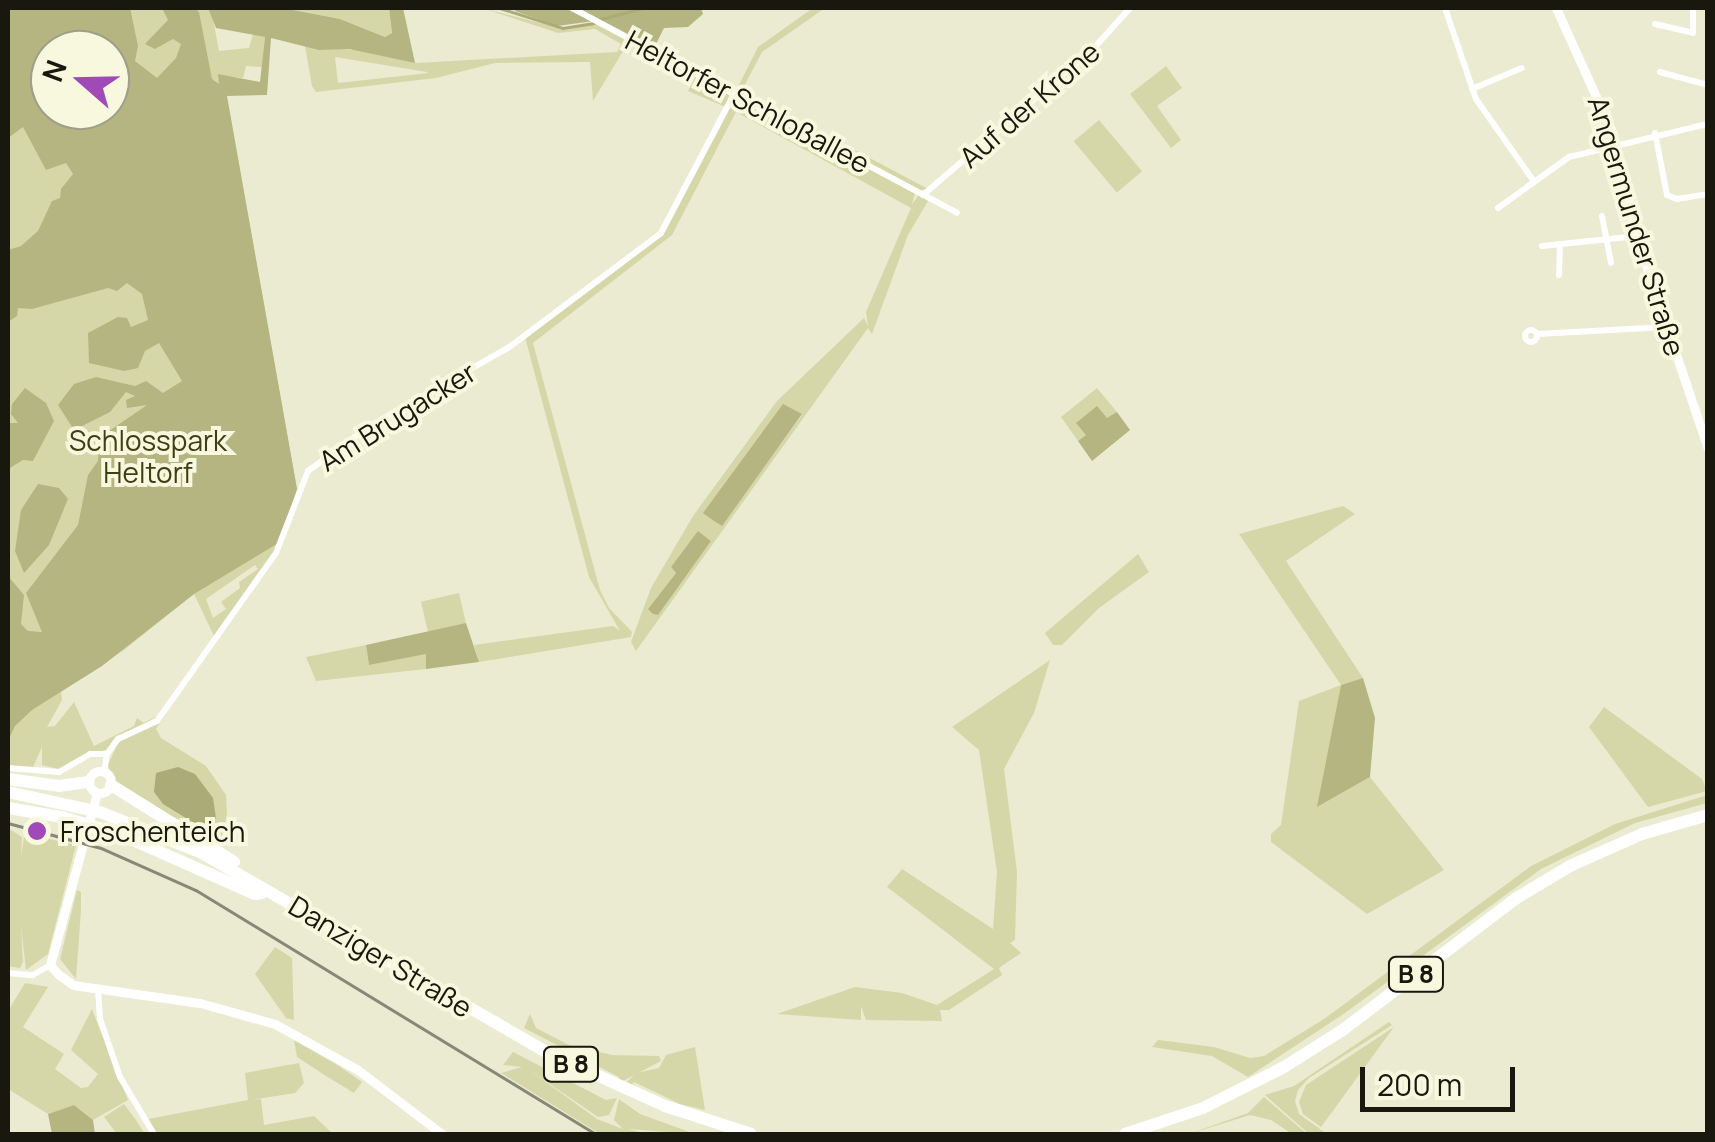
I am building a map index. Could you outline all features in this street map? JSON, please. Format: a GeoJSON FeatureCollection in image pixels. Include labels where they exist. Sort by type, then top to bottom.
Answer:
{"type":"FeatureCollection","features":[{"type":"Feature","properties":{"kind":"highway"},"geometry":{"type":"LineString","coordinates":[[8,779],[93,787]]}},
{"type":"Feature","properties":{"kind":"highway"},"geometry":{"type":"LineString","coordinates":[[112,785],[207,842],[260,888]]}},
{"type":"Feature","properties":{"kind":"highway","name":"Danziger Straße"},"geometry":{"type":"LineString","coordinates":[[8,796],[90,815],[197,859],[260,888],[550,1054],[665,1106],[751,1134]]}},
{"type":"Feature","properties":{"kind":"highway"},"geometry":{"type":"LineString","coordinates":[[8,808],[90,815]]}},
{"type":"Feature","properties":{"kind":"highway","name":"B 8"},"geometry":{"type":"LineString","coordinates":[[1125,1134],[1203,1108],[1284,1068],[1344,1029],[1515,900],[1570,866],[1642,834],[1708,814]]}},
{"type":"Feature","properties":{"kind":"highway","name":"B 8"},"geometry":{"type":"LineString","coordinates":[[1151,1134],[1252,1094],[1302,1066],[1507,914],[1572,873],[1648,840],[1708,822]]}},
{"type":"Feature","properties":{"kind":"highway","name":"Danziger Straße"},"geometry":{"type":"LineString","coordinates":[[260,888],[547,1060],[662,1113],[724,1134]]}},
{"type":"Feature","properties":{"kind":"main road","name":"Angermunder Straße"},"geometry":{"type":"LineString","coordinates":[[1556,8],[1616,144],[1637,236],[1708,449]]}},
{"type":"Feature","properties":{"kind":"main road"},"geometry":{"type":"LineString","coordinates":[[93,787],[112,785],[104,772],[94,773],[90,815],[50,965],[73,985],[200,1003],[275,1024],[358,1070],[442,1134]]}},
{"type":"Feature","properties":{"kind":"street","name":"Heltorfer Schloßallee"},"geometry":{"type":"LineString","coordinates":[[572,8],[957,213]]}},
{"type":"Feature","properties":{"kind":"street","name":"Auf der Krone"},"geometry":{"type":"LineString","coordinates":[[923,195],[1094,48],[1130,8]]}},
{"type":"Feature","properties":{"kind":"street"},"geometry":{"type":"LineString","coordinates":[[1444,8],[1472,88],[1533,180]]}},
{"type":"Feature","properties":{"kind":"street"},"geometry":{"type":"LineString","coordinates":[[1656,24],[1693,33],[1693,8]]}},
{"type":"Feature","properties":{"kind":"street"},"geometry":{"type":"LineString","coordinates":[[1472,88],[1522,68]]}},
{"type":"Feature","properties":{"kind":"street"},"geometry":{"type":"LineString","coordinates":[[1660,72],[1708,85]]}},
{"type":"Feature","properties":{"kind":"street","name":"Am Brugacker"},"geometry":{"type":"LineString","coordinates":[[8,768],[64,771],[90,754],[107,754],[118,738],[150,726],[278,550],[301,482],[314,465],[370,426],[494,357],[661,233],[734,94]]}},
{"type":"Feature","properties":{"kind":"street"},"geometry":{"type":"LineString","coordinates":[[1498,208],[1569,157],[1655,133],[1708,124]]}},
{"type":"Feature","properties":{"kind":"street"},"geometry":{"type":"LineString","coordinates":[[1655,133],[1666,196],[1677,199],[1708,194]]}},
{"type":"Feature","properties":{"kind":"street"},"geometry":{"type":"LineString","coordinates":[[1602,216],[1611,262]]}},
{"type":"Feature","properties":{"kind":"street"},"geometry":{"type":"LineString","coordinates":[[1542,246],[1637,236]]}},
{"type":"Feature","properties":{"kind":"street"},"geometry":{"type":"LineString","coordinates":[[1558,274],[1560,244]]}},
{"type":"Feature","properties":{"kind":"street"},"geometry":{"type":"LineString","coordinates":[[1537,334],[1666,327]]}},
{"type":"Feature","properties":{"kind":"street"},"geometry":{"type":"LineString","coordinates":[[104,772],[107,754]]}},
{"type":"Feature","properties":{"kind":"street"},"geometry":{"type":"LineString","coordinates":[[8,974],[33,975],[50,965]]}},
{"type":"Feature","properties":{"kind":"street"},"geometry":{"type":"LineString","coordinates":[[98,989],[102,1028],[120,1077],[129,1099],[154,1134]]}},
{"type":"Feature","properties":{"kind":"green space","name":"Schlosspark Heltorf"},"geometry":{"type":"Polygon","coordinates":[[[8,8],[211,8],[219,51],[249,48],[253,34],[265,37],[262,67],[246,66],[243,78],[223,76],[297,489],[279,545],[214,636],[194,594],[124,650],[61,690],[62,700],[47,727],[55,726],[74,702],[94,746],[134,726],[137,718],[144,723],[160,714],[109,748],[62,770],[42,765],[42,747],[33,767],[8,767],[8,8]],[[255,565],[206,599],[213,618],[226,609],[221,602],[240,588],[239,582],[258,569],[255,565]]]}},
{"type":"Feature","properties":{"kind":"green space","name":"Schlosspark Heltorf"},"geometry":{"type":"Polygon","coordinates":[[[8,8],[130,8],[138,46],[135,61],[157,78],[176,58],[181,44],[173,39],[155,49],[145,44],[168,20],[162,8],[195,8],[212,79],[219,84],[218,74],[260,82],[265,37],[216,28],[208,8],[283,8],[340,19],[385,37],[392,33],[389,8],[403,8],[415,63],[349,49],[319,50],[271,38],[267,95],[227,96],[297,489],[280,542],[194,594],[102,666],[32,710],[15,726],[8,741],[8,576],[24,595],[21,624],[28,631],[42,632],[26,593],[78,525],[88,475],[98,461],[99,438],[147,405],[127,408],[126,400],[135,396],[126,392],[110,412],[74,430],[58,405],[74,384],[96,377],[135,386],[146,381],[163,393],[182,381],[159,343],[145,351],[138,368],[124,371],[89,363],[88,333],[118,317],[127,318],[131,327],[148,320],[142,294],[127,283],[117,291],[108,288],[32,309],[18,308],[17,316],[8,322],[8,250],[21,246],[38,231],[52,201],[60,198],[61,189],[73,174],[66,163],[46,170],[23,127],[8,138],[8,8]]]}},
{"type":"Feature","properties":{"kind":"green space"},"geometry":{"type":"Polygon","coordinates":[[[283,8],[389,8],[392,34],[385,37],[340,19],[283,8]]]}},
{"type":"Feature","properties":{"kind":"green space"},"geometry":{"type":"Polygon","coordinates":[[[482,8],[567,30],[597,22],[625,37],[622,44],[626,46],[593,101],[590,62],[495,63],[436,78],[316,92],[305,46],[356,50],[416,63],[617,52],[621,44],[595,29],[558,33],[482,8]],[[335,57],[338,83],[427,72],[335,57]]]}},
{"type":"Feature","properties":{"kind":"green space"},"geometry":{"type":"Polygon","coordinates":[[[570,8],[594,21],[557,26],[515,11],[570,8]]]}},
{"type":"Feature","properties":{"kind":"green space"},"geometry":{"type":"Polygon","coordinates":[[[575,8],[701,8],[703,14],[688,27],[664,28],[653,50],[575,8]]]}},
{"type":"Feature","properties":{"kind":"green space"},"geometry":{"type":"Polygon","coordinates":[[[813,8],[825,8],[762,52],[742,90],[928,189],[919,190],[736,91],[758,47],[813,8]]]}},
{"type":"Feature","properties":{"kind":"green space"},"geometry":{"type":"Polygon","coordinates":[[[1166,66],[1182,88],[1157,106],[1181,140],[1171,148],[1130,94],[1166,66]]]}},
{"type":"Feature","properties":{"kind":"green space"},"geometry":{"type":"Polygon","coordinates":[[[696,75],[729,93],[732,102],[737,98],[915,192],[912,204],[919,195],[928,201],[908,235],[872,334],[868,328],[636,651],[631,642],[651,588],[693,516],[777,401],[864,318],[868,326],[866,312],[911,208],[736,112],[672,235],[533,343],[600,590],[609,608],[632,632],[631,637],[479,662],[474,645],[613,626],[620,631],[589,577],[525,337],[668,225],[728,108],[688,91],[696,75]],[[786,406],[758,439],[715,520],[721,525],[802,415],[786,406]],[[699,532],[671,567],[676,573],[648,609],[657,615],[711,541],[699,532]]]}},
{"type":"Feature","properties":{"kind":"green space"},"geometry":{"type":"Polygon","coordinates":[[[1099,120],[1142,171],[1117,193],[1074,141],[1099,120]]]}},
{"type":"Feature","properties":{"kind":"green space"},"geometry":{"type":"Polygon","coordinates":[[[25,388],[46,403],[54,421],[33,461],[23,460],[8,469],[8,423],[18,423],[11,414],[12,404],[25,388]]]}},
{"type":"Feature","properties":{"kind":"green space"},"geometry":{"type":"Polygon","coordinates":[[[1097,388],[1117,412],[1108,419],[1097,407],[1086,435],[1078,441],[1061,417],[1097,388]]]}},
{"type":"Feature","properties":{"kind":"green space"},"geometry":{"type":"Polygon","coordinates":[[[783,404],[802,414],[722,526],[703,513],[783,404]]]}},
{"type":"Feature","properties":{"kind":"green space"},"geometry":{"type":"Polygon","coordinates":[[[1097,406],[1107,418],[1117,412],[1130,430],[1092,461],[1078,441],[1086,435],[1076,423],[1097,406]]]}},
{"type":"Feature","properties":{"kind":"green space"},"geometry":{"type":"Polygon","coordinates":[[[38,484],[59,488],[68,499],[49,545],[24,573],[15,551],[21,510],[38,484]]]}},
{"type":"Feature","properties":{"kind":"green space"},"geometry":{"type":"Polygon","coordinates":[[[1343,506],[1355,514],[1286,561],[1363,678],[1341,685],[1239,534],[1343,506]]]}},
{"type":"Feature","properties":{"kind":"green space"},"geometry":{"type":"Polygon","coordinates":[[[698,531],[711,541],[658,615],[653,614],[648,609],[676,573],[671,567],[698,531]]]}},
{"type":"Feature","properties":{"kind":"green space"},"geometry":{"type":"Polygon","coordinates":[[[1138,554],[1149,572],[1099,608],[1062,645],[1053,645],[1045,633],[1138,554]]]}},
{"type":"Feature","properties":{"kind":"green space"},"geometry":{"type":"Polygon","coordinates":[[[459,593],[466,623],[428,632],[421,602],[459,593]]]}},
{"type":"Feature","properties":{"kind":"green space"},"geometry":{"type":"Polygon","coordinates":[[[466,623],[479,662],[426,669],[426,654],[369,665],[366,645],[466,623]]]}},
{"type":"Feature","properties":{"kind":"green space"},"geometry":{"type":"Polygon","coordinates":[[[366,645],[369,665],[426,653],[426,669],[316,681],[306,657],[366,645]]]}},
{"type":"Feature","properties":{"kind":"green space"},"geometry":{"type":"Polygon","coordinates":[[[1050,660],[1034,713],[1004,769],[1017,872],[1015,940],[1010,943],[1021,953],[999,968],[1002,975],[949,1010],[940,1010],[942,1021],[866,1020],[861,1006],[861,1020],[777,1014],[855,987],[902,993],[937,1005],[994,969],[887,887],[902,869],[993,929],[997,872],[979,750],[952,727],[1050,660]]]}},
{"type":"Feature","properties":{"kind":"green space"},"geometry":{"type":"Polygon","coordinates":[[[1363,678],[1375,718],[1370,777],[1317,807],[1341,685],[1363,678]]]}},
{"type":"Feature","properties":{"kind":"green space"},"geometry":{"type":"Polygon","coordinates":[[[1341,685],[1319,806],[1370,777],[1444,870],[1367,914],[1271,842],[1271,834],[1281,825],[1299,701],[1341,685]]]}},
{"type":"Feature","properties":{"kind":"green space"},"geometry":{"type":"Polygon","coordinates":[[[1604,707],[1702,779],[1707,791],[1648,807],[1589,727],[1604,707]]]}},
{"type":"Feature","properties":{"kind":"green space"},"geometry":{"type":"Polygon","coordinates":[[[166,713],[156,729],[161,738],[206,766],[226,795],[227,814],[221,842],[115,786],[108,765],[119,740],[166,713]]]}},
{"type":"Feature","properties":{"kind":"green space"},"geometry":{"type":"Polygon","coordinates":[[[1707,795],[1707,803],[1635,823],[1541,869],[1345,1013],[1248,1077],[1212,1056],[1152,1047],[1158,1040],[1214,1047],[1250,1058],[1264,1056],[1324,1019],[1531,866],[1615,824],[1707,795]]]}},
{"type":"Feature","properties":{"kind":"green space"},"geometry":{"type":"Polygon","coordinates":[[[8,828],[22,837],[21,857],[24,837],[76,845],[48,954],[26,970],[21,926],[23,962],[20,968],[8,966],[8,828]]]}},
{"type":"Feature","properties":{"kind":"green space"},"geometry":{"type":"Polygon","coordinates":[[[77,890],[81,892],[81,910],[76,979],[60,959],[77,890]]]}},
{"type":"Feature","properties":{"kind":"green space"},"geometry":{"type":"Polygon","coordinates":[[[275,947],[292,958],[294,1020],[286,1018],[255,974],[275,947]]]}},
{"type":"Feature","properties":{"kind":"green space"},"geometry":{"type":"Polygon","coordinates":[[[25,983],[48,987],[23,1027],[64,1054],[55,1069],[81,1088],[88,1087],[98,1074],[71,1050],[92,1009],[128,1100],[93,1120],[74,1105],[48,1114],[8,1089],[8,1011],[25,983]]]}},
{"type":"Feature","properties":{"kind":"green space"},"geometry":{"type":"Polygon","coordinates":[[[530,1014],[536,1028],[569,1045],[612,1055],[659,1056],[661,1061],[619,1083],[619,1077],[524,1028],[530,1014]]]}},
{"type":"Feature","properties":{"kind":"green space"},"geometry":{"type":"Polygon","coordinates":[[[1389,1022],[1392,1025],[1309,1078],[1298,1090],[1295,1101],[1299,1114],[1327,1134],[1309,1134],[1265,1095],[1294,1086],[1389,1022]]]}},
{"type":"Feature","properties":{"kind":"green space"},"geometry":{"type":"Polygon","coordinates":[[[1394,1027],[1321,1127],[1303,1114],[1299,1102],[1306,1085],[1394,1027]]]}},
{"type":"Feature","properties":{"kind":"green space"},"geometry":{"type":"Polygon","coordinates":[[[294,1040],[362,1082],[354,1093],[297,1057],[294,1040]]]}},
{"type":"Feature","properties":{"kind":"green space"},"geometry":{"type":"Polygon","coordinates":[[[695,1047],[705,1110],[680,1104],[634,1082],[630,1087],[624,1085],[636,1073],[659,1068],[666,1055],[695,1047]]]}},
{"type":"Feature","properties":{"kind":"green space"},"geometry":{"type":"Polygon","coordinates":[[[513,1052],[606,1100],[617,1098],[609,1115],[598,1117],[528,1069],[597,1119],[623,1129],[614,1120],[619,1099],[640,1114],[695,1134],[628,1129],[648,1134],[600,1134],[501,1073],[522,1067],[503,1065],[513,1052]]]}},
{"type":"Feature","properties":{"kind":"green space"},"geometry":{"type":"Polygon","coordinates":[[[299,1063],[304,1083],[295,1093],[251,1100],[261,1099],[264,1125],[314,1116],[333,1134],[154,1134],[148,1119],[248,1100],[245,1073],[299,1063]]]}},
{"type":"Feature","properties":{"kind":"green space"},"geometry":{"type":"Polygon","coordinates":[[[1264,1097],[1307,1134],[1292,1134],[1271,1120],[1250,1115],[1189,1134],[1248,1113],[1264,1097]]]}},
{"type":"Feature","properties":{"kind":"green space"},"geometry":{"type":"Polygon","coordinates":[[[124,1104],[145,1134],[117,1134],[104,1117],[124,1104]]]}},
{"type":"Feature","properties":{"kind":"green space"},"geometry":{"type":"Polygon","coordinates":[[[74,1105],[93,1120],[95,1134],[52,1134],[48,1114],[74,1105]]]}},
{"type":"Feature","properties":{"kind":"shaded area"},"geometry":{"type":"Polygon","coordinates":[[[178,767],[195,774],[213,798],[216,818],[208,826],[199,826],[163,804],[154,792],[156,773],[178,767]]]}},
{"type":"Feature","properties":{"kind":"waterway"},"geometry":{"type":"LineString","coordinates":[[500,8],[563,28],[594,23]]}},
{"type":"Feature","properties":{"kind":"waterway"},"geometry":{"type":"LineString","coordinates":[[601,19],[643,8]]}},
{"type":"Feature","properties":{"kind":"tram line"},"geometry":{"type":"LineString","coordinates":[[8,823],[101,848],[196,890],[596,1134]]}},
{"type":"Feature","properties":{"kind":"place","name":"Froschenteich"},"geometry":{"type":"Point","coordinates":[37,831]}}]}
